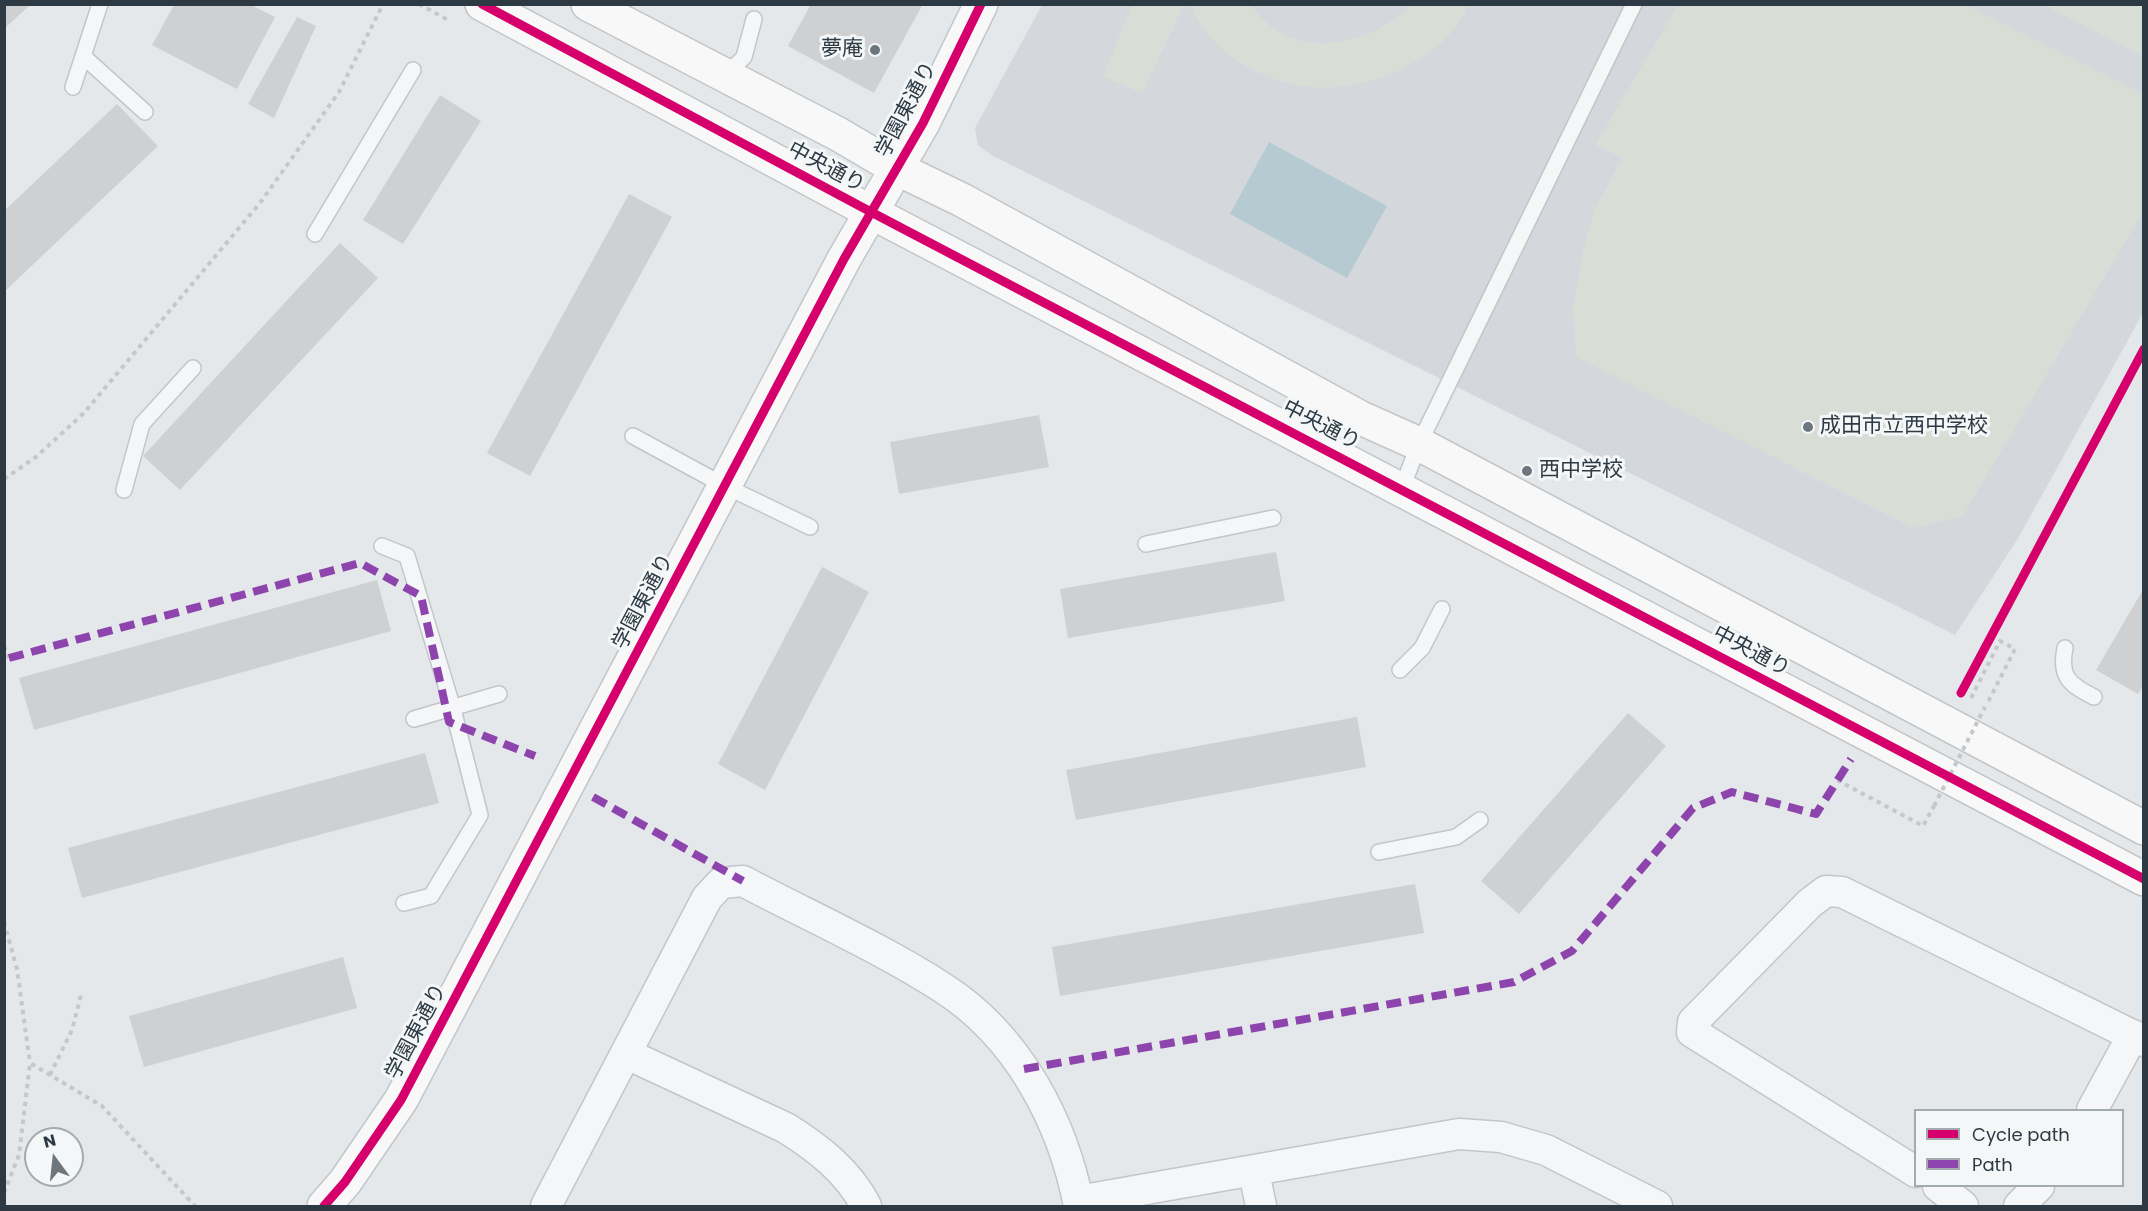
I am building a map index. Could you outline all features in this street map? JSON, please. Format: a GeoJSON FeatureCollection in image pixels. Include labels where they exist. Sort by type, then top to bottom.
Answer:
{"type":"FeatureCollection","features":[{"type":"Feature","properties":{"kind":"street","name":"中央通り"},"geometry":{"type":"LineString","coordinates":[[588,4],[896,168],[962,200],[1361,418],[1419,444],[2144,828]]}},
{"type":"Feature","properties":{"kind":"street","name":"学園東通り"},"geometry":{"type":"LineString","coordinates":[[324,1206],[345,1182],[401,1100],[844,259],[923,123],[981,4]]}},
{"type":"Feature","properties":{"kind":"street","name":"中央通り"},"geometry":{"type":"LineString","coordinates":[[471,16],[871,212],[1402,488],[2144,879]]}},
{"type":"Feature","properties":{"kind":"street"},"geometry":{"type":"LineString","coordinates":[[546,1206],[707,898],[721,883],[743,881],[945,989],[1001,1040],[1024,1069],[1046,1104],[1067,1158],[1078,1204],[1459,1134],[1501,1137],[1546,1150],[1657,1206]]}},
{"type":"Feature","properties":{"kind":"street"},"geometry":{"type":"LineString","coordinates":[[1914,1171],[1692,1032],[1693,1022],[1810,903],[1826,891],[1842,892],[2138,1038],[2093,1109]]}},
{"type":"Feature","properties":{"kind":"street"},"geometry":{"type":"LineString","coordinates":[[627,1054],[786,1128],[806,1141],[839,1169],[859,1192],[866,1206]]}},
{"type":"Feature","properties":{"kind":"street"},"geometry":{"type":"LineString","coordinates":[[1254,1172],[1261,1206]]}},
{"type":"Feature","properties":{"kind":"street"},"geometry":{"type":"LineString","coordinates":[[1940,1187],[1963,1206]]}},
{"type":"Feature","properties":{"kind":"street"},"geometry":{"type":"LineString","coordinates":[[2019,1206],[2037,1187]]}},
{"type":"Feature","properties":{"kind":"lane"},"geometry":{"type":"LineString","coordinates":[[73,87],[100,4]]}},
{"type":"Feature","properties":{"kind":"lane"},"geometry":{"type":"LineString","coordinates":[[1402,488],[1419,444],[1634,4]]}},
{"type":"Feature","properties":{"kind":"lane"},"geometry":{"type":"LineString","coordinates":[[725,76],[744,57],[754,19]]}},
{"type":"Feature","properties":{"kind":"lane"},"geometry":{"type":"LineString","coordinates":[[83,57],[145,112]]}},
{"type":"Feature","properties":{"kind":"lane"},"geometry":{"type":"LineString","coordinates":[[315,234],[413,70]]}},
{"type":"Feature","properties":{"kind":"lane"},"geometry":{"type":"LineString","coordinates":[[124,490],[142,424],[193,368]]}},
{"type":"Feature","properties":{"kind":"lane"},"geometry":{"type":"LineString","coordinates":[[633,436],[725,486],[810,527]]}},
{"type":"Feature","properties":{"kind":"lane"},"geometry":{"type":"LineString","coordinates":[[1146,544],[1273,518]]}},
{"type":"Feature","properties":{"kind":"lane"},"geometry":{"type":"LineString","coordinates":[[382,546],[407,556],[453,709],[480,815],[431,896],[404,903]]}},
{"type":"Feature","properties":{"kind":"lane"},"geometry":{"type":"LineString","coordinates":[[1400,670],[1422,648],[1442,609]]}},
{"type":"Feature","properties":{"kind":"lane"},"geometry":{"type":"LineString","coordinates":[[2065,648],[2065,674],[2072,686],[2094,697]]}},
{"type":"Feature","properties":{"kind":"lane"},"geometry":{"type":"LineString","coordinates":[[414,719],[499,694]]}},
{"type":"Feature","properties":{"kind":"lane"},"geometry":{"type":"LineString","coordinates":[[1379,852],[1456,837],[1480,820]]}},
{"type":"Feature","properties":{"kind":"path"},"geometry":{"type":"LineString","coordinates":[[4,479],[36,457],[84,413],[260,203],[339,92],[383,4]]}},
{"type":"Feature","properties":{"kind":"path"},"geometry":{"type":"LineString","coordinates":[[419,4],[471,16]]}},
{"type":"Feature","properties":{"kind":"path"},"geometry":{"type":"LineString","coordinates":[[1966,695],[1995,631]]}},
{"type":"Feature","properties":{"kind":"path"},"geometry":{"type":"LineString","coordinates":[[1838,780],[1923,826],[2015,649],[2000,641],[1966,695]]}},
{"type":"Feature","properties":{"kind":"path"},"geometry":{"type":"LineString","coordinates":[[4,646],[9,658]]}},
{"type":"Feature","properties":{"kind":"path"},"geometry":{"type":"LineString","coordinates":[[4,922],[17,969],[30,1064],[19,1155],[4,1192]]}},
{"type":"Feature","properties":{"kind":"path"},"geometry":{"type":"LineString","coordinates":[[50,1075],[72,1030],[81,995]]}},
{"type":"Feature","properties":{"kind":"path"},"geometry":{"type":"LineString","coordinates":[[30,1064],[102,1106],[195,1206]]}},
{"type":"Feature","properties":{"kind":"shaded area","name":"成田市立西中学校"},"geometry":{"type":"Polygon","coordinates":[[[1042,5],[2143,5],[2143,313],[2017,540],[1955,635],[991,155],[978,145],[975,128],[1042,5]]]}},
{"type":"Feature","properties":{"kind":"shaded area"},"geometry":{"type":"Polygon","coordinates":[[[1132,5],[1184,5],[1142,94],[1103,76],[1132,5]]]}},
{"type":"Feature","properties":{"kind":"shaded area"},"geometry":{"type":"Polygon","coordinates":[[[1191,5],[1250,5],[1277,31],[1294,39],[1312,43],[1330,43],[1366,35],[1398,17],[1411,5],[1468,5],[1453,31],[1430,52],[1413,63],[1371,81],[1328,88],[1286,83],[1244,65],[1212,39],[1200,23],[1191,5]]]}},
{"type":"Feature","properties":{"kind":"shaded area"},"geometry":{"type":"Polygon","coordinates":[[[1678,5],[1966,5],[2143,94],[2143,212],[1963,516],[1913,528],[1576,357],[1573,309],[1584,247],[1594,211],[1622,158],[1595,145],[1678,5]]]}},
{"type":"Feature","properties":{"kind":"shaded area"},"geometry":{"type":"Polygon","coordinates":[[[2143,5],[2143,56],[2046,6],[2143,5]]]}},
{"type":"Feature","properties":{"kind":"water"},"geometry":{"type":"Polygon","coordinates":[[[1269,142],[1387,206],[1347,278],[1230,214],[1269,142]]]}},
{"type":"Feature","properties":{"kind":"building"},"geometry":{"type":"Polygon","coordinates":[[[4,4],[31,4],[4,29],[4,4]]]}},
{"type":"Feature","properties":{"kind":"building"},"geometry":{"type":"Polygon","coordinates":[[[811,4],[923,4],[874,93],[788,46],[811,4]]]}},
{"type":"Feature","properties":{"kind":"building"},"geometry":{"type":"Polygon","coordinates":[[[174,5],[251,5],[275,17],[237,89],[152,45],[174,5]]]}},
{"type":"Feature","properties":{"kind":"building"},"geometry":{"type":"Polygon","coordinates":[[[297,17],[316,26],[274,118],[248,104],[297,17]]]}},
{"type":"Feature","properties":{"kind":"building"},"geometry":{"type":"Polygon","coordinates":[[[440,95],[481,121],[403,244],[363,220],[440,95]]]}},
{"type":"Feature","properties":{"kind":"building"},"geometry":{"type":"Polygon","coordinates":[[[117,104],[158,146],[4,292],[4,211],[117,104]]]}},
{"type":"Feature","properties":{"kind":"building"},"geometry":{"type":"Polygon","coordinates":[[[629,194],[672,217],[530,476],[487,453],[629,194]]]}},
{"type":"Feature","properties":{"kind":"building"},"geometry":{"type":"Polygon","coordinates":[[[340,243],[378,278],[180,490],[143,456],[340,243]]]}},
{"type":"Feature","properties":{"kind":"building"},"geometry":{"type":"Polygon","coordinates":[[[1039,415],[1049,467],[899,494],[890,442],[1039,415]]]}},
{"type":"Feature","properties":{"kind":"building"},"geometry":{"type":"Polygon","coordinates":[[[1276,552],[1285,601],[1068,638],[1060,589],[1276,552]]]}},
{"type":"Feature","properties":{"kind":"building"},"geometry":{"type":"Polygon","coordinates":[[[822,567],[869,592],[765,790],[718,764],[822,567]]]}},
{"type":"Feature","properties":{"kind":"building"},"geometry":{"type":"Polygon","coordinates":[[[377,580],[391,631],[34,730],[19,678],[377,580]]]}},
{"type":"Feature","properties":{"kind":"building"},"geometry":{"type":"Polygon","coordinates":[[[2144,588],[2144,684],[2138,694],[2096,670],[2144,588]]]}},
{"type":"Feature","properties":{"kind":"building"},"geometry":{"type":"Polygon","coordinates":[[[1628,713],[1666,746],[1519,914],[1481,881],[1628,713]]]}},
{"type":"Feature","properties":{"kind":"building"},"geometry":{"type":"Polygon","coordinates":[[[1357,717],[1366,767],[1076,820],[1066,770],[1357,717]]]}},
{"type":"Feature","properties":{"kind":"building"},"geometry":{"type":"Polygon","coordinates":[[[425,753],[439,803],[82,898],[68,848],[425,753]]]}},
{"type":"Feature","properties":{"kind":"building"},"geometry":{"type":"Polygon","coordinates":[[[1415,884],[1424,933],[1060,996],[1052,947],[1415,884]]]}},
{"type":"Feature","properties":{"kind":"building"},"geometry":{"type":"Polygon","coordinates":[[[343,957],[357,1008],[144,1067],[129,1016],[343,957]]]}},
{"type":"Feature","properties":{"kind":"marked path"},"geometry":{"type":"LineString","coordinates":[[9,658],[360,563],[421,596],[449,722],[535,756]]}},
{"type":"Feature","properties":{"kind":"marked path"},"geometry":{"type":"LineString","coordinates":[[1024,1069],[1514,982],[1572,951],[1693,808],[1732,792],[1816,814],[1851,759]]}},
{"type":"Feature","properties":{"kind":"marked path"},"geometry":{"type":"LineString","coordinates":[[593,797],[743,881]]}},
{"type":"Feature","properties":{"kind":"cycle path"},"geometry":{"type":"LineString","coordinates":[[482,4],[871,212],[2144,879]]}},
{"type":"Feature","properties":{"kind":"cycle path"},"geometry":{"type":"LineString","coordinates":[[324,1206],[345,1182],[401,1100],[844,259],[923,123],[981,4]]}},
{"type":"Feature","properties":{"kind":"cycle path"},"geometry":{"type":"LineString","coordinates":[[1961,693],[2144,349]]}},
{"type":"Feature","properties":{"kind":"place","name":"夢庵"},"geometry":{"type":"Point","coordinates":[875,50]}},
{"type":"Feature","properties":{"kind":"place","name":"成田市立西中学校"},"geometry":{"type":"Point","coordinates":[1808,427]}},
{"type":"Feature","properties":{"kind":"place","name":"西中学校"},"geometry":{"type":"Point","coordinates":[1527,471]}}]}
